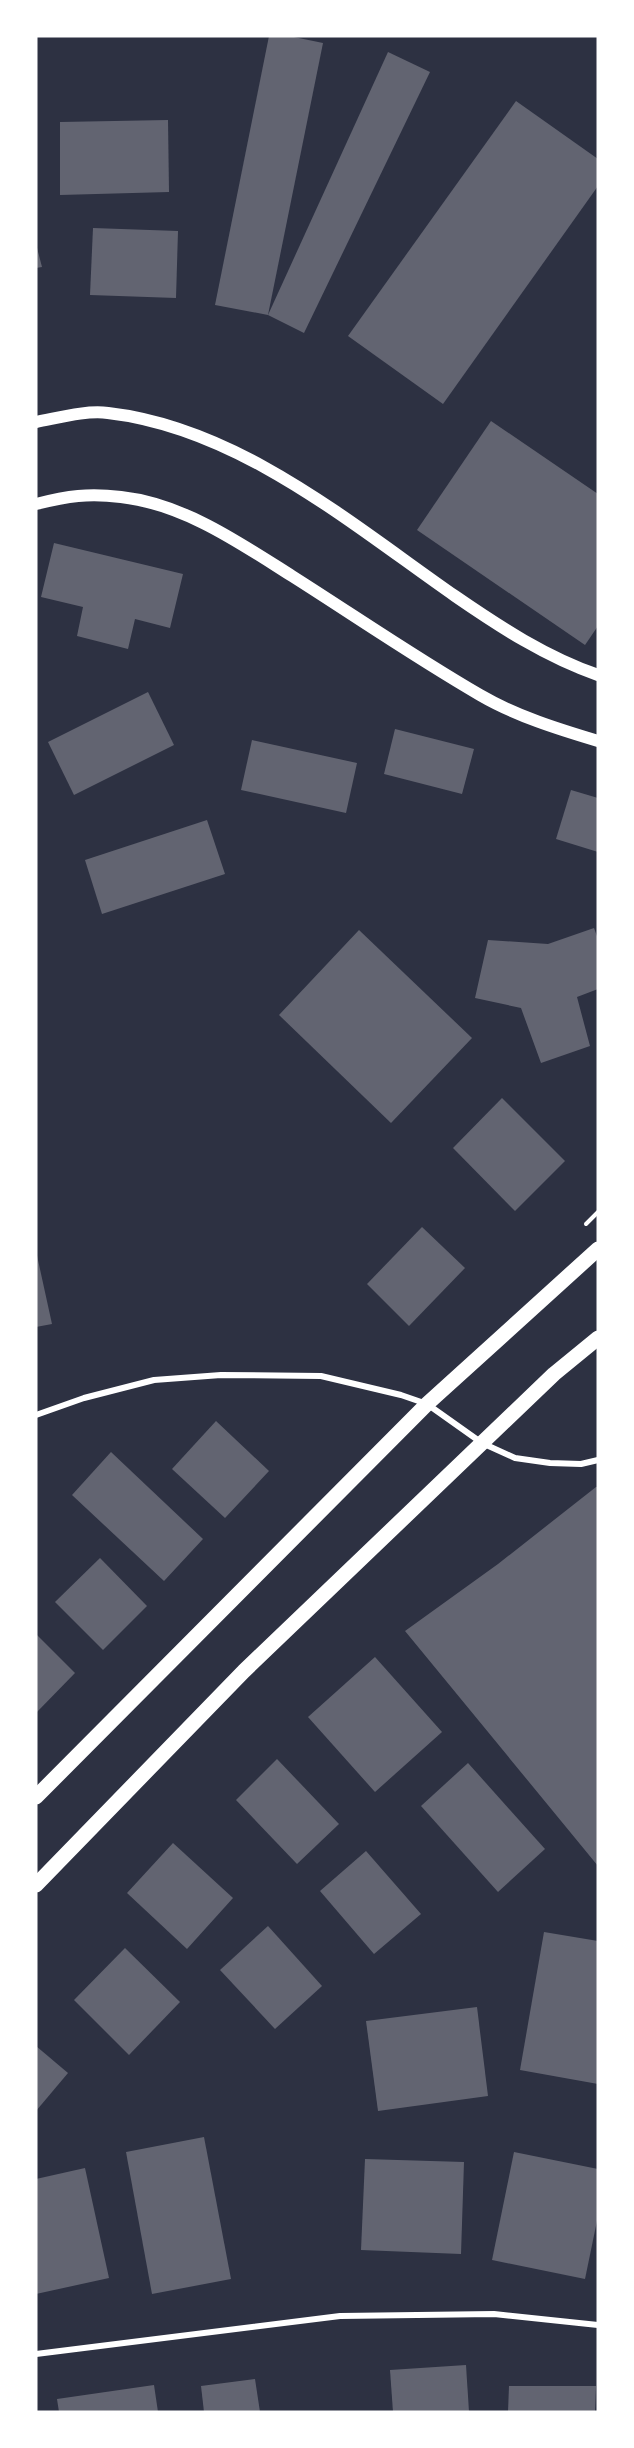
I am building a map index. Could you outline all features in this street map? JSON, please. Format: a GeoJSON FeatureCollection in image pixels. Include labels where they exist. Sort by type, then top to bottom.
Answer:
{"type":"FeatureCollection","features":[{"type":"Feature","properties":{"kind":"main road"},"geometry":{"type":"LineString","coordinates":[[36,422],[106,412],[160,423],[206,439],[272,470],[508,632],[575,667],[598,675]]}},
{"type":"Feature","properties":{"kind":"main road"},"geometry":{"type":"LineString","coordinates":[[36,504],[74,494],[123,497],[171,509],[210,526],[481,696],[526,717],[598,741]]}},
{"type":"Feature","properties":{"kind":"main road"},"geometry":{"type":"LineString","coordinates":[[36,1797],[428,1404],[598,1249]]}},
{"type":"Feature","properties":{"kind":"main road"},"geometry":{"type":"LineString","coordinates":[[36,1885],[244,1671],[554,1374],[598,1338]]}},
{"type":"Feature","properties":{"kind":"street"},"geometry":{"type":"LineString","coordinates":[[36,1415],[84,1398],[154,1380],[221,1375],[321,1377],[379,1389],[428,1404],[482,1443],[515,1458],[550,1463],[581,1464],[598,1460]]}},
{"type":"Feature","properties":{"kind":"street"},"geometry":{"type":"LineString","coordinates":[[36,2354],[340,2316],[494,2314],[598,2325]]}},
{"type":"Feature","properties":{"kind":"building"},"geometry":{"type":"Polygon","coordinates":[[[269,36],[289,36],[323,43],[268,315],[215,305],[269,36]]]}},
{"type":"Feature","properties":{"kind":"building"},"geometry":{"type":"Polygon","coordinates":[[[388,52],[430,72],[304,333],[268,315],[388,52]]]}},
{"type":"Feature","properties":{"kind":"building"},"geometry":{"type":"Polygon","coordinates":[[[516,101],[598,159],[598,186],[443,404],[348,336],[516,101]]]}},
{"type":"Feature","properties":{"kind":"building"},"geometry":{"type":"Polygon","coordinates":[[[168,120],[169,192],[60,195],[60,122],[168,120]]]}},
{"type":"Feature","properties":{"kind":"building"},"geometry":{"type":"Polygon","coordinates":[[[93,228],[178,231],[176,298],[90,295],[93,228]]]}},
{"type":"Feature","properties":{"kind":"building"},"geometry":{"type":"Polygon","coordinates":[[[36,244],[42,267],[36,268],[36,244]]]}},
{"type":"Feature","properties":{"kind":"building"},"geometry":{"type":"Polygon","coordinates":[[[491,421],[598,494],[598,626],[585,645],[417,530],[491,421]]]}},
{"type":"Feature","properties":{"kind":"building"},"geometry":{"type":"Polygon","coordinates":[[[54,543],[183,574],[170,628],[135,619],[128,649],[77,636],[83,607],[41,597],[54,543]]]}},
{"type":"Feature","properties":{"kind":"building"},"geometry":{"type":"Polygon","coordinates":[[[148,692],[174,745],[74,795],[48,742],[148,692]]]}},
{"type":"Feature","properties":{"kind":"building"},"geometry":{"type":"Polygon","coordinates":[[[395,729],[474,749],[462,794],[384,774],[395,729]]]}},
{"type":"Feature","properties":{"kind":"building"},"geometry":{"type":"Polygon","coordinates":[[[252,740],[357,763],[346,813],[241,790],[252,740]]]}},
{"type":"Feature","properties":{"kind":"building"},"geometry":{"type":"Polygon","coordinates":[[[571,790],[598,798],[598,852],[556,839],[571,790]]]}},
{"type":"Feature","properties":{"kind":"building"},"geometry":{"type":"Polygon","coordinates":[[[207,820],[225,874],[102,914],[85,860],[207,820]]]}},
{"type":"Feature","properties":{"kind":"building"},"geometry":{"type":"Polygon","coordinates":[[[594,928],[598,939],[598,989],[577,997],[590,1046],[541,1063],[521,1008],[475,998],[488,940],[548,944],[594,928]]]}},
{"type":"Feature","properties":{"kind":"building"},"geometry":{"type":"Polygon","coordinates":[[[359,930],[472,1038],[391,1123],[279,1015],[359,930]]]}},
{"type":"Feature","properties":{"kind":"building"},"geometry":{"type":"Polygon","coordinates":[[[502,1098],[565,1161],[515,1211],[453,1148],[502,1098]]]}},
{"type":"Feature","properties":{"kind":"building"},"geometry":{"type":"Polygon","coordinates":[[[422,1227],[465,1268],[409,1326],[367,1284],[422,1227]]]}},
{"type":"Feature","properties":{"kind":"building"},"geometry":{"type":"Polygon","coordinates":[[[36,1251],[52,1324],[36,1327],[36,1251]]]}},
{"type":"Feature","properties":{"kind":"building"},"geometry":{"type":"Polygon","coordinates":[[[216,1421],[269,1471],[225,1518],[172,1469],[216,1421]]]}},
{"type":"Feature","properties":{"kind":"building"},"geometry":{"type":"Polygon","coordinates":[[[111,1452],[203,1539],[164,1581],[72,1495],[111,1452]]]}},
{"type":"Feature","properties":{"kind":"building"},"geometry":{"type":"Polygon","coordinates":[[[598,1487],[598,1866],[405,1631],[498,1564],[598,1487]]]}},
{"type":"Feature","properties":{"kind":"building"},"geometry":{"type":"Polygon","coordinates":[[[100,1558],[147,1606],[103,1650],[55,1602],[100,1558]]]}},
{"type":"Feature","properties":{"kind":"building"},"geometry":{"type":"Polygon","coordinates":[[[36,1634],[75,1673],[36,1713],[36,1634]]]}},
{"type":"Feature","properties":{"kind":"building"},"geometry":{"type":"Polygon","coordinates":[[[375,1657],[442,1732],[375,1792],[308,1717],[375,1657]]]}},
{"type":"Feature","properties":{"kind":"building"},"geometry":{"type":"Polygon","coordinates":[[[277,1759],[339,1824],[297,1864],[236,1800],[277,1759]]]}},
{"type":"Feature","properties":{"kind":"building"},"geometry":{"type":"Polygon","coordinates":[[[468,1763],[545,1849],[498,1892],[421,1806],[468,1763]]]}},
{"type":"Feature","properties":{"kind":"building"},"geometry":{"type":"Polygon","coordinates":[[[173,1843],[233,1898],[187,1949],[127,1893],[173,1843]]]}},
{"type":"Feature","properties":{"kind":"building"},"geometry":{"type":"Polygon","coordinates":[[[366,1851],[421,1914],[374,1954],[320,1891],[366,1851]]]}},
{"type":"Feature","properties":{"kind":"building"},"geometry":{"type":"Polygon","coordinates":[[[268,1926],[322,1986],[275,2029],[220,1970],[268,1926]]]}},
{"type":"Feature","properties":{"kind":"building"},"geometry":{"type":"Polygon","coordinates":[[[544,1932],[598,1941],[598,2084],[520,2070],[544,1932]]]}},
{"type":"Feature","properties":{"kind":"building"},"geometry":{"type":"Polygon","coordinates":[[[125,1948],[180,2002],[129,2055],[74,2000],[125,1948]]]}},
{"type":"Feature","properties":{"kind":"building"},"geometry":{"type":"Polygon","coordinates":[[[477,2007],[488,2096],[378,2111],[366,2021],[477,2007]]]}},
{"type":"Feature","properties":{"kind":"building"},"geometry":{"type":"Polygon","coordinates":[[[36,2046],[68,2073],[36,2111],[36,2046]]]}},
{"type":"Feature","properties":{"kind":"building"},"geometry":{"type":"Polygon","coordinates":[[[204,2137],[231,2279],[152,2294],[126,2152],[204,2137]]]}},
{"type":"Feature","properties":{"kind":"building"},"geometry":{"type":"Polygon","coordinates":[[[514,2152],[598,2169],[598,2216],[585,2279],[492,2260],[514,2152]]]}},
{"type":"Feature","properties":{"kind":"building"},"geometry":{"type":"Polygon","coordinates":[[[365,2159],[464,2162],[461,2254],[361,2250],[365,2159]]]}},
{"type":"Feature","properties":{"kind":"building"},"geometry":{"type":"Polygon","coordinates":[[[85,2168],[109,2278],[36,2294],[36,2179],[85,2168]]]}},
{"type":"Feature","properties":{"kind":"building"},"geometry":{"type":"Polygon","coordinates":[[[466,2365],[469,2412],[393,2412],[390,2370],[466,2365]]]}},
{"type":"Feature","properties":{"kind":"building"},"geometry":{"type":"Polygon","coordinates":[[[255,2379],[260,2412],[204,2412],[201,2386],[255,2379]]]}},
{"type":"Feature","properties":{"kind":"building"},"geometry":{"type":"Polygon","coordinates":[[[154,2385],[158,2412],[59,2412],[57,2399],[154,2385]]]}},
{"type":"Feature","properties":{"kind":"building"},"geometry":{"type":"Polygon","coordinates":[[[509,2386],[596,2386],[595,2412],[508,2412],[509,2386]]]}}]}
